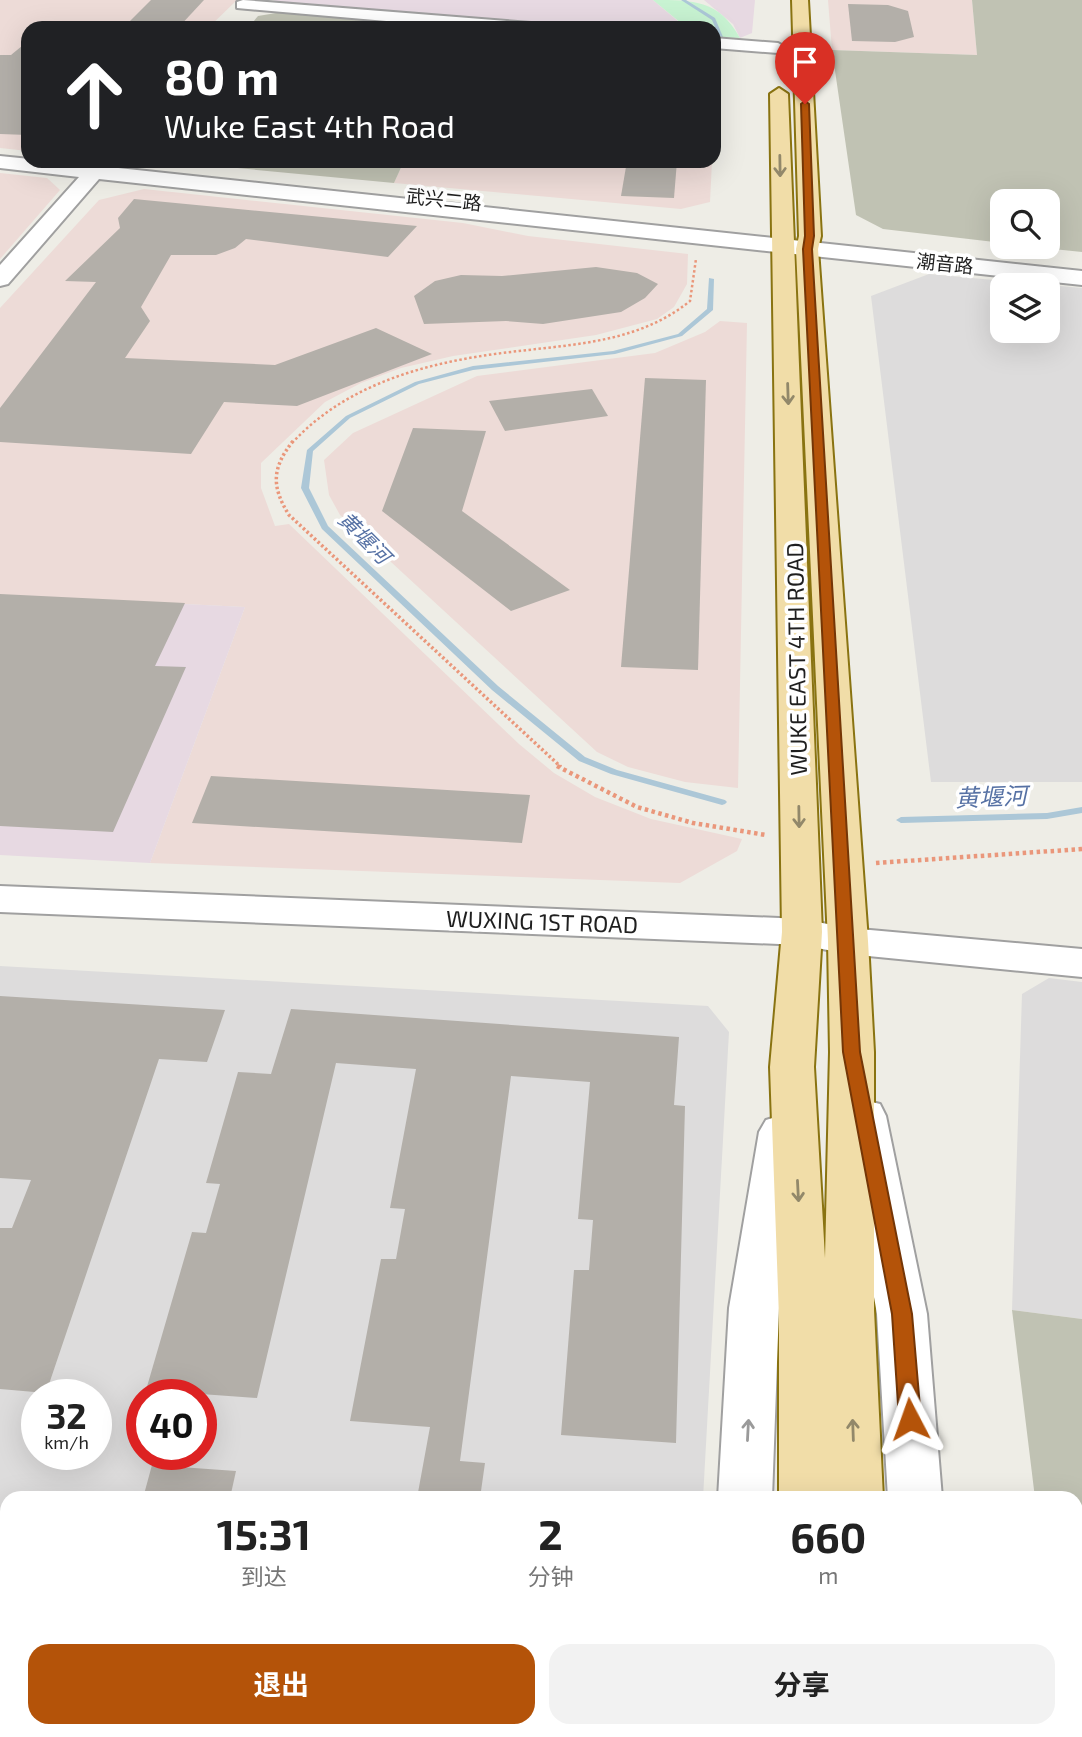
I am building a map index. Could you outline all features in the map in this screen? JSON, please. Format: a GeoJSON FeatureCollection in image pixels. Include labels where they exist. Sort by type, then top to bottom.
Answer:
{"type":"FeatureCollection","features":[{"type":"Feature","properties":{"kind":"main road","name":"WUKE EAST 4TH ROAD"},"geometry":{"type":"LineString","coordinates":[[778,0],[778,48],[848,941],[852,1052],[827,1314]]}},
{"type":"Feature","properties":{"kind":"main road","name":"WUKE EAST 4TH ROAD"},"geometry":{"type":"LineString","coordinates":[[800,0],[795,241],[794,571],[802,932],[793,1067],[827,1314]]}},
{"type":"Feature","properties":{"kind":"main road"},"geometry":{"type":"LineString","coordinates":[[807,1491],[827,1314]]}},
{"type":"Feature","properties":{"kind":"main road"},"geometry":{"type":"LineString","coordinates":[[827,1314],[855,1491]]}},
{"type":"Feature","properties":{"kind":"street"},"geometry":{"type":"LineString","coordinates":[[229,20],[245,3],[451,21]]}},
{"type":"Feature","properties":{"kind":"street"},"geometry":{"type":"LineString","coordinates":[[721,44],[778,48]]}},
{"type":"Feature","properties":{"kind":"street"},"geometry":{"type":"LineString","coordinates":[[0,153],[21,155]]}},
{"type":"Feature","properties":{"kind":"street"},"geometry":{"type":"LineString","coordinates":[[0,162],[21,162]]}},
{"type":"Feature","properties":{"kind":"street"},"geometry":{"type":"LineString","coordinates":[[0,279],[91,168]]}},
{"type":"Feature","properties":{"kind":"street"},"geometry":{"type":"LineString","coordinates":[[127,168],[696,237],[795,241]]}},
{"type":"Feature","properties":{"kind":"street","name":"武兴二路"},"geometry":{"type":"LineString","coordinates":[[130,168],[795,241]]}},
{"type":"Feature","properties":{"kind":"street","name":"潮音路"},"geometry":{"type":"LineString","coordinates":[[795,241],[1082,264]]}},
{"type":"Feature","properties":{"kind":"street","name":"潮音路"},"geometry":{"type":"LineString","coordinates":[[795,241],[1082,278]]}},
{"type":"Feature","properties":{"kind":"street","name":"WUXING 1ST ROAD"},"geometry":{"type":"LineString","coordinates":[[0,900],[802,932],[848,941],[1082,962]]}},
{"type":"Feature","properties":{"kind":"street"},"geometry":{"type":"LineString","coordinates":[[852,1052],[902,1314],[915,1491]]}},
{"type":"Feature","properties":{"kind":"street"},"geometry":{"type":"LineString","coordinates":[[745,1491],[754,1308],[793,1067]]}},
{"type":"Feature","properties":{"kind":"path"},"geometry":{"type":"LineString","coordinates":[[696,237],[695,278],[690,300],[661,323],[604,340],[451,361],[379,384],[329,411],[298,436],[279,457],[273,476],[276,497],[289,515],[554,764],[637,807],[693,822],[800,841]]}},
{"type":"Feature","properties":{"kind":"path"},"geometry":{"type":"LineString","coordinates":[[843,865],[1014,856],[1082,849]]}},
{"type":"Feature","properties":{"kind":"shaded area"},"geometry":{"type":"Polygon","coordinates":[[[0,0],[237,0],[215,21],[21,21],[21,150],[0,148],[0,0]]]}},
{"type":"Feature","properties":{"kind":"shaded area"},"geometry":{"type":"Polygon","coordinates":[[[273,0],[653,0],[678,21],[488,21],[283,5],[273,0]]]}},
{"type":"Feature","properties":{"kind":"shaded area"},"geometry":{"type":"Polygon","coordinates":[[[704,0],[755,0],[752,33],[740,38],[733,24],[704,0]]]}},
{"type":"Feature","properties":{"kind":"shaded area"},"geometry":{"type":"Polygon","coordinates":[[[828,0],[972,0],[977,55],[832,50],[828,0]]]}},
{"type":"Feature","properties":{"kind":"shaded area"},"geometry":{"type":"Polygon","coordinates":[[[972,0],[1082,0],[1082,252],[1060,250],[1060,189],[990,189],[990,241],[883,229],[856,215],[832,50],[977,55],[972,0]]]}},
{"type":"Feature","properties":{"kind":"shaded area"},"geometry":{"type":"Polygon","coordinates":[[[282,12],[385,21],[254,21],[258,16],[282,12]]]}},
{"type":"Feature","properties":{"kind":"shaded area"},"geometry":{"type":"Polygon","coordinates":[[[236,168],[401,168],[394,183],[236,168]]]}},
{"type":"Feature","properties":{"kind":"shaded area"},"geometry":{"type":"Polygon","coordinates":[[[401,168],[712,168],[710,202],[681,209],[394,183],[401,168]]]}},
{"type":"Feature","properties":{"kind":"shaded area"},"geometry":{"type":"Polygon","coordinates":[[[0,173],[47,178],[60,190],[0,259],[0,173]]]}},
{"type":"Feature","properties":{"kind":"shaded area"},"geometry":{"type":"Polygon","coordinates":[[[144,189],[463,223],[528,236],[688,254],[687,284],[674,307],[657,319],[596,335],[453,356],[401,368],[361,383],[325,402],[261,463],[261,488],[275,526],[289,524],[519,744],[554,773],[595,797],[651,819],[742,839],[737,851],[680,883],[150,863],[245,607],[0,595],[0,308],[99,200],[144,189]]]}},
{"type":"Feature","properties":{"kind":"shaded area"},"geometry":{"type":"Polygon","coordinates":[[[929,274],[990,280],[990,343],[1060,343],[1060,286],[1082,288],[1082,782],[931,782],[871,296],[929,274]]]}},
{"type":"Feature","properties":{"kind":"shaded area"},"geometry":{"type":"Polygon","coordinates":[[[720,321],[747,323],[738,788],[685,782],[628,767],[597,752],[340,515],[329,495],[324,460],[353,433],[477,376],[655,353],[705,332],[720,321]]]}},
{"type":"Feature","properties":{"kind":"shaded area"},"geometry":{"type":"Polygon","coordinates":[[[0,595],[245,607],[150,863],[0,855],[0,595]]]}},
{"type":"Feature","properties":{"kind":"shaded area"},"geometry":{"type":"Polygon","coordinates":[[[0,966],[708,1006],[729,1032],[703,1491],[0,1491],[0,966]]]}},
{"type":"Feature","properties":{"kind":"shaded area"},"geometry":{"type":"Polygon","coordinates":[[[1049,978],[1082,982],[1082,1319],[1012,1310],[1022,994],[1049,978]]]}},
{"type":"Feature","properties":{"kind":"shaded area"},"geometry":{"type":"Polygon","coordinates":[[[1012,1310],[1082,1319],[1082,1491],[1034,1491],[1012,1310]]]}},
{"type":"Feature","properties":{"kind":"green space"},"geometry":{"type":"Polygon","coordinates":[[[653,0],[693,2],[714,9],[732,25],[740,38],[721,37],[721,21],[678,21],[653,0]]]}},
{"type":"Feature","properties":{"kind":"building"},"geometry":{"type":"Polygon","coordinates":[[[151,0],[204,0],[184,21],[130,21],[151,0]]]}},
{"type":"Feature","properties":{"kind":"building"},"geometry":{"type":"Polygon","coordinates":[[[848,4],[888,5],[908,11],[914,37],[895,42],[852,41],[848,4]]]}},
{"type":"Feature","properties":{"kind":"building"},"geometry":{"type":"Polygon","coordinates":[[[21,47],[21,135],[0,134],[0,55],[11,55],[21,47]]]}},
{"type":"Feature","properties":{"kind":"building"},"geometry":{"type":"Polygon","coordinates":[[[626,168],[676,168],[674,198],[621,196],[626,168]]]}},
{"type":"Feature","properties":{"kind":"building"},"geometry":{"type":"Polygon","coordinates":[[[134,199],[417,226],[388,257],[246,239],[235,248],[216,255],[171,255],[141,307],[150,321],[125,358],[275,365],[376,328],[432,354],[297,406],[224,402],[191,454],[0,442],[0,408],[96,282],[65,281],[120,228],[118,218],[134,199]]]}},
{"type":"Feature","properties":{"kind":"building"},"geometry":{"type":"Polygon","coordinates":[[[596,267],[637,273],[658,284],[645,298],[621,312],[543,324],[506,321],[424,324],[414,296],[435,281],[461,275],[502,276],[596,267]]]}},
{"type":"Feature","properties":{"kind":"building"},"geometry":{"type":"Polygon","coordinates":[[[645,378],[706,380],[698,670],[621,667],[645,378]]]}},
{"type":"Feature","properties":{"kind":"building"},"geometry":{"type":"Polygon","coordinates":[[[592,389],[608,416],[505,431],[489,401],[592,389]]]}},
{"type":"Feature","properties":{"kind":"building"},"geometry":{"type":"Polygon","coordinates":[[[413,428],[486,431],[462,511],[570,590],[511,611],[382,511],[413,428]]]}},
{"type":"Feature","properties":{"kind":"building"},"geometry":{"type":"Polygon","coordinates":[[[0,594],[185,603],[155,666],[186,667],[113,832],[0,826],[0,594]]]}},
{"type":"Feature","properties":{"kind":"building"},"geometry":{"type":"Polygon","coordinates":[[[211,776],[530,795],[522,843],[192,823],[211,776]]]}},
{"type":"Feature","properties":{"kind":"building"},"geometry":{"type":"Polygon","coordinates":[[[0,996],[225,1010],[207,1062],[159,1059],[51,1379],[21,1379],[21,1391],[0,1389],[0,1228],[12,1228],[31,1180],[0,1178],[0,996]]]}},
{"type":"Feature","properties":{"kind":"building"},"geometry":{"type":"Polygon","coordinates":[[[291,1009],[679,1037],[674,1105],[685,1106],[676,1443],[561,1435],[574,1270],[589,1270],[593,1220],[578,1219],[590,1082],[511,1076],[460,1461],[485,1463],[481,1491],[418,1491],[430,1427],[350,1421],[381,1259],[396,1259],[405,1209],[390,1208],[416,1069],[336,1063],[257,1398],[217,1395],[217,1379],[149,1379],[192,1232],[206,1233],[220,1184],[206,1183],[238,1072],[271,1074],[291,1009]]]}},
{"type":"Feature","properties":{"kind":"building"},"geometry":{"type":"Polygon","coordinates":[[[151,1470],[217,1470],[236,1471],[232,1491],[145,1491],[151,1470]]]}},
{"type":"Feature","properties":{"kind":"waterway","name":"黄堰河"},"geometry":{"type":"LineString","coordinates":[[683,0],[715,21]]}},
{"type":"Feature","properties":{"kind":"waterway","name":"黄堰河"},"geometry":{"type":"LineString","coordinates":[[723,188],[723,194]]}},
{"type":"Feature","properties":{"kind":"waterway","name":"黄堰河"},"geometry":{"type":"LineString","coordinates":[[711,279],[710,310],[680,335],[613,353],[473,368],[417,383],[348,417],[310,450],[305,488],[325,527],[495,688],[582,759],[614,772],[722,802]]}},
{"type":"Feature","properties":{"kind":"waterway","name":"黄堰河"},"geometry":{"type":"LineString","coordinates":[[901,820],[1047,816],[1082,810]]}},
{"type":"Feature","properties":{"kind":"route"},"geometry":{"type":"LineString","coordinates":[[805,104],[810,236],[807,249],[848,941],[852,1052],[902,1314],[910,1419]]}}]}
